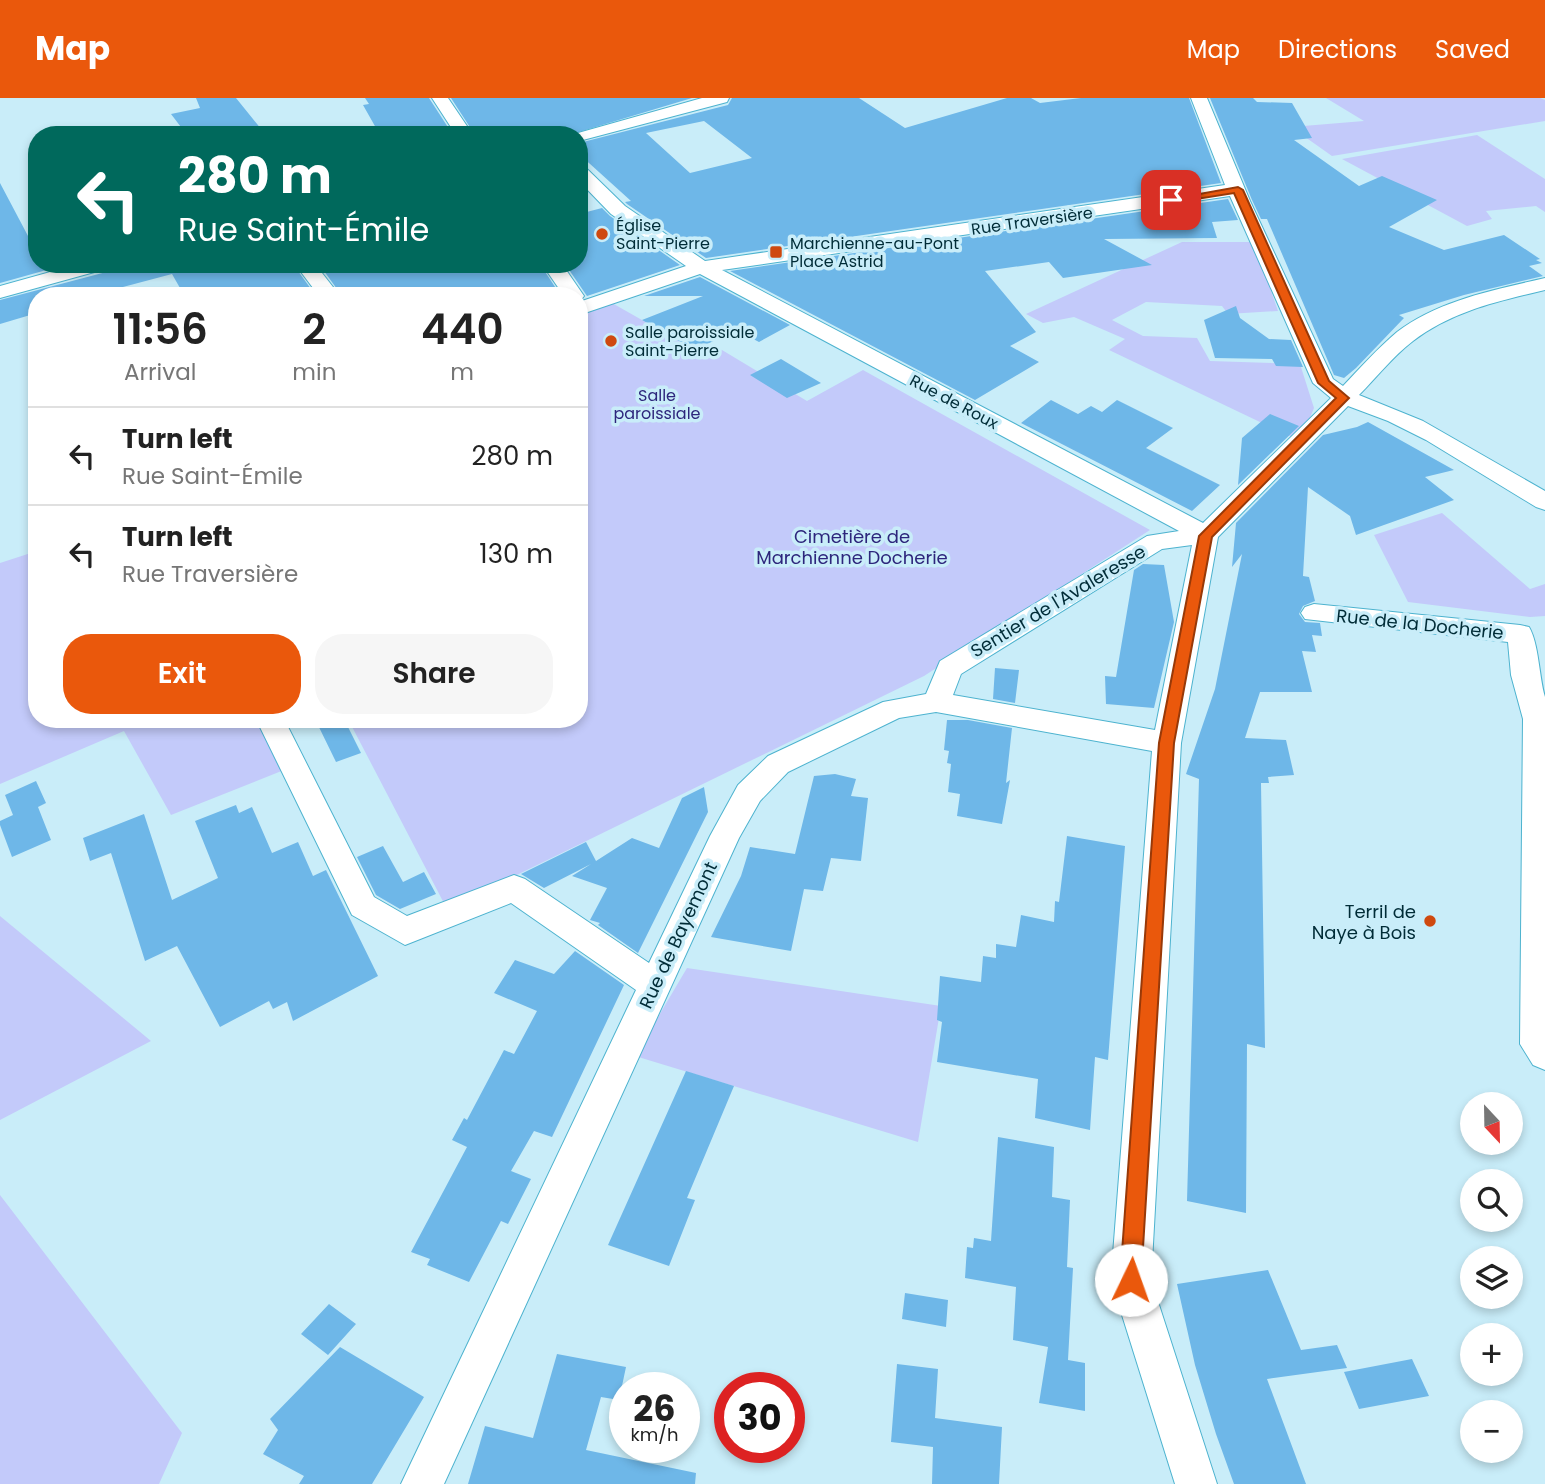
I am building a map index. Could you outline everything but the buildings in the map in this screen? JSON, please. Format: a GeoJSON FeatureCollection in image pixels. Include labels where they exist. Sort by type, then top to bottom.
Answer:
{"type":"FeatureCollection","features":[{"type":"Feature","properties":{"kind":"street"},"geometry":{"type":"LineString","coordinates":[[440,98],[459,126]]}},
{"type":"Feature","properties":{"kind":"street"},"geometry":{"type":"LineString","coordinates":[[588,134],[721,98]]}},
{"type":"Feature","properties":{"kind":"street"},"geometry":{"type":"LineString","coordinates":[[1199,98],[1324,383],[1343,398],[1396,416],[1439,438],[1545,502]]}},
{"type":"Feature","properties":{"kind":"street","name":"Rue de Roux"},"geometry":{"type":"LineString","coordinates":[[588,180],[618,210],[701,267],[1206,536]]}},
{"type":"Feature","properties":{"kind":"street","name":"Rue Traversière"},"geometry":{"type":"LineString","coordinates":[[588,301],[701,267],[1238,190]]}},
{"type":"Feature","properties":{"kind":"street"},"geometry":{"type":"LineString","coordinates":[[588,196],[601,192]]}},
{"type":"Feature","properties":{"kind":"street"},"geometry":{"type":"LineString","coordinates":[[51,287],[82,273]]}},
{"type":"Feature","properties":{"kind":"street"},"geometry":{"type":"LineString","coordinates":[[312,273],[323,287]]}},
{"type":"Feature","properties":{"kind":"street"},"geometry":{"type":"LineString","coordinates":[[1195,1484],[1131,1280],[1167,743],[1206,536],[1422,322],[1447,309],[1545,284]]}},
{"type":"Feature","properties":{"kind":"street"},"geometry":{"type":"LineString","coordinates":[[0,292],[28,290]]}},
{"type":"Feature","properties":{"kind":"street","name":"Sentier de l'Avaleresse"},"geometry":{"type":"LineString","coordinates":[[936,702],[950,668],[981,647],[1156,542],[1206,536]]}},
{"type":"Feature","properties":{"kind":"street","name":"Rue de la Docherie"},"geometry":{"type":"LineString","coordinates":[[1314,613],[1520,634],[1525,675],[1537,719],[1537,1044],[1545,1054]]}},
{"type":"Feature","properties":{"kind":"street","name":"Rue de Bayemont"},"geometry":{"type":"LineString","coordinates":[[422,1484],[725,836],[748,793],[778,764],[892,709],[936,702],[1167,743]]}},
{"type":"Feature","properties":{"kind":"street"},"geometry":{"type":"LineString","coordinates":[[274,728],[363,906],[405,931],[514,888],[655,985]]}},
{"type":"Feature","properties":{"kind":"green space"},"geometry":{"type":"Polygon","coordinates":[[[1326,98],[1540,98],[1545,100],[1545,121],[1332,156],[1291,127],[1364,121],[1326,98]]]}},
{"type":"Feature","properties":{"kind":"green space"},"geometry":{"type":"Polygon","coordinates":[[[1477,135],[1545,179],[1545,212],[1536,206],[1486,211],[1492,219],[1467,226],[1342,159],[1477,135]]]}},
{"type":"Feature","properties":{"kind":"green space"},"geometry":{"type":"Polygon","coordinates":[[[1182,242],[1254,242],[1278,311],[1228,314],[1222,306],[1146,302],[1112,320],[1143,336],[1197,338],[1210,361],[1300,364],[1314,408],[1300,441],[1109,350],[1125,339],[1074,317],[1043,323],[1026,314],[1182,242]]]}},
{"type":"Feature","properties":{"kind":"green space","name":"Cimetière de Marchienne Docherie"},"geometry":{"type":"Polygon","coordinates":[[[612,303],[679,341],[722,350],[807,401],[863,370],[1150,530],[924,676],[447,909],[353,728],[588,728],[588,312],[612,303]]]}},
{"type":"Feature","properties":{"kind":"green space"},"geometry":{"type":"Polygon","coordinates":[[[1442,513],[1530,589],[1545,584],[1545,616],[1530,617],[1408,602],[1374,535],[1442,513]]]}},
{"type":"Feature","properties":{"kind":"green space"},"geometry":{"type":"Polygon","coordinates":[[[28,554],[28,728],[275,728],[294,766],[171,815],[124,731],[0,784],[0,563],[28,554]]]}},
{"type":"Feature","properties":{"kind":"green space"},"geometry":{"type":"Polygon","coordinates":[[[0,916],[151,1041],[0,1120],[0,916]]]}},
{"type":"Feature","properties":{"kind":"green space"},"geometry":{"type":"Polygon","coordinates":[[[687,968],[941,1006],[918,1142],[635,1056],[687,968]]]}},
{"type":"Feature","properties":{"kind":"green space"},"geometry":{"type":"Polygon","coordinates":[[[0,1195],[182,1433],[159,1484],[0,1484],[0,1195]]]}},
{"type":"Feature","properties":{"kind":"place","name":"Église Saint-Pierre"},"geometry":{"type":"Point","coordinates":[602,234]}},
{"type":"Feature","properties":{"kind":"place","name":"Marchienne-au-Pont Place Astrid"},"geometry":{"type":"Point","coordinates":[776,252]}},
{"type":"Feature","properties":{"kind":"place","name":"Salle paroissiale Saint-Pierre"},"geometry":{"type":"Point","coordinates":[611,341]}},
{"type":"Feature","properties":{"kind":"place","name":"Terril de Naye à Bois"},"geometry":{"type":"Point","coordinates":[1430,921]}},
{"type":"Feature","properties":{"kind":"route"},"geometry":{"type":"LineString","coordinates":[[1131,1280],[1167,743],[1206,536],[1343,398],[1324,383],[1238,190],[1171,200]]}},
{"type":"Feature","properties":{"kind":"park label","name":"Salle paroissiale"},"geometry":{"type":"Point","coordinates":[657,404]}}]}
